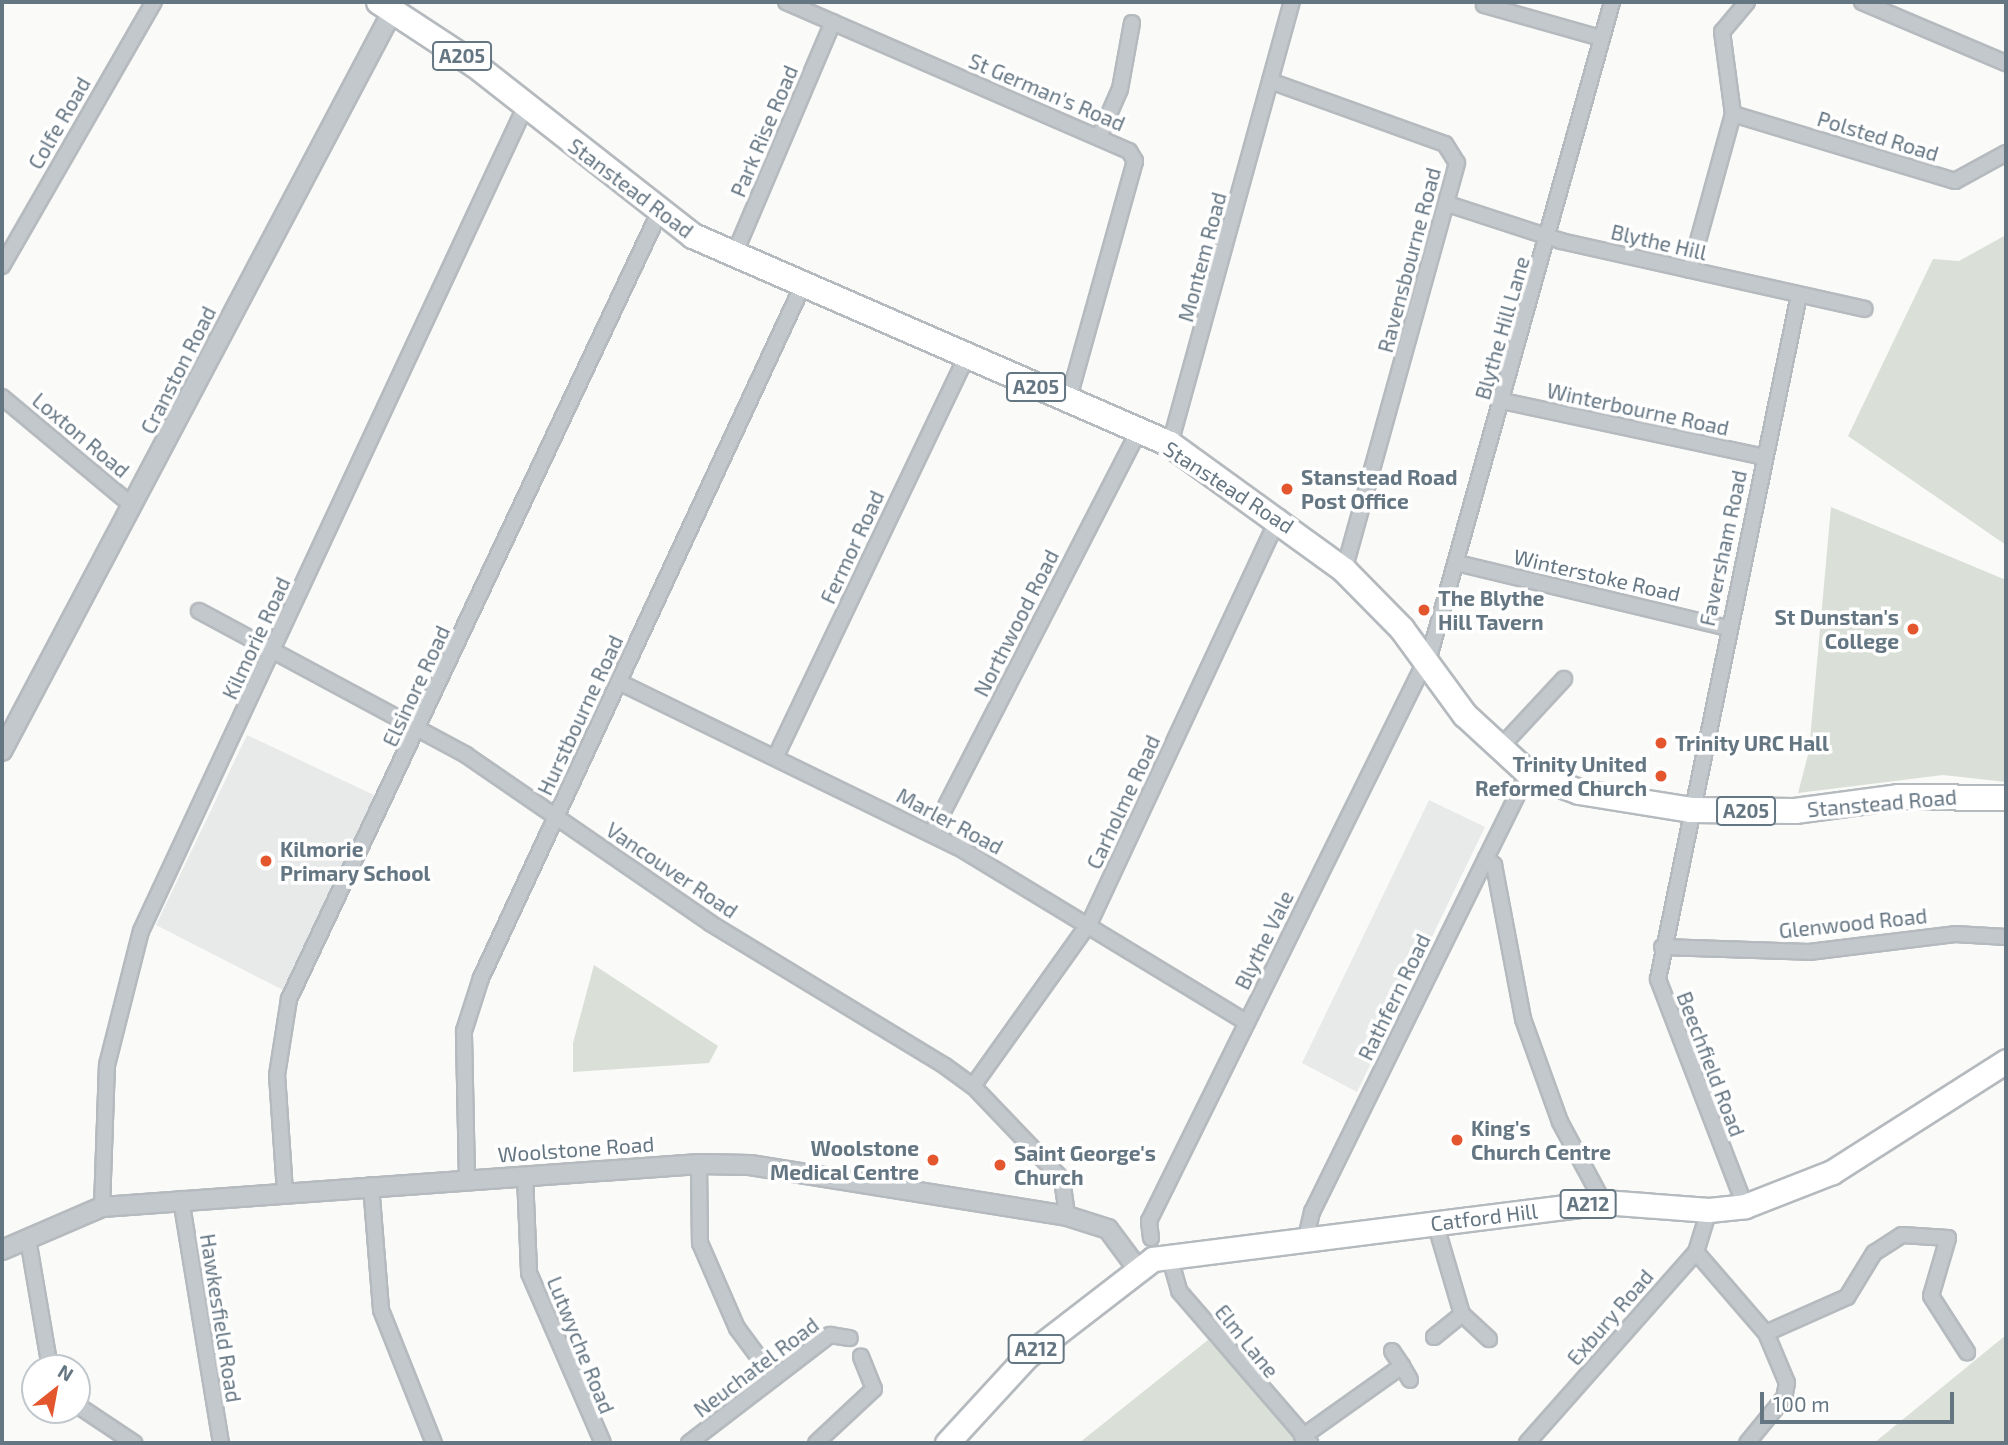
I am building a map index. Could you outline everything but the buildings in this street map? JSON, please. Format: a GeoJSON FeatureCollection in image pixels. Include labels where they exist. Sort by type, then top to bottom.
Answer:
{"type":"FeatureCollection","features":[{"type":"Feature","properties":{"kind":"highway","name":"Stanstead Road"},"geometry":{"type":"LineString","coordinates":[[386,6],[525,107],[659,213],[734,255],[1170,444],[1279,517],[1345,570],[1498,750],[1528,773],[1579,792],[1690,810],[1795,811],[1898,797],[2006,798]]}},
{"type":"Feature","properties":{"kind":"main road","name":"Catford Hill"},"geometry":{"type":"LineString","coordinates":[[1137,1268],[1170,1255],[1305,1242],[1435,1222],[1603,1202],[1709,1210],[1745,1206],[1832,1172],[2006,1061]]}},
{"type":"Feature","properties":{"kind":"main road","name":"A212"},"geometry":{"type":"LineString","coordinates":[[947,1443],[1027,1356],[1137,1268]]}},
{"type":"Feature","properties":{"kind":"street","name":"Colfe Road"},"geometry":{"type":"LineString","coordinates":[[2,266],[154,2]]}},
{"type":"Feature","properties":{"kind":"street","name":"St German's Road"},"geometry":{"type":"LineString","coordinates":[[786,2],[1129,151],[1135,161],[1068,401]]}},
{"type":"Feature","properties":{"kind":"street","name":"Montem Road"},"geometry":{"type":"LineString","coordinates":[[1170,444],[1292,2]]}},
{"type":"Feature","properties":{"kind":"street","name":"Blythe Hill Lane"},"geometry":{"type":"LineString","coordinates":[[1426,663],[1550,235],[1612,2]]}},
{"type":"Feature","properties":{"kind":"street"},"geometry":{"type":"LineString","coordinates":[[1690,270],[1733,114],[1722,32],[1746,2]]}},
{"type":"Feature","properties":{"kind":"street"},"geometry":{"type":"LineString","coordinates":[[1861,2],[2006,63]]}},
{"type":"Feature","properties":{"kind":"street"},"geometry":{"type":"LineString","coordinates":[[1484,5],[1601,38]]}},
{"type":"Feature","properties":{"kind":"street","name":"Cranston Road"},"geometry":{"type":"LineString","coordinates":[[2,751],[133,506],[386,6]]}},
{"type":"Feature","properties":{"kind":"street","name":"Park Rise Road"},"geometry":{"type":"LineString","coordinates":[[734,255],[833,22]]}},
{"type":"Feature","properties":{"kind":"street"},"geometry":{"type":"LineString","coordinates":[[1098,137],[1120,89],[1132,23]]}},
{"type":"Feature","properties":{"kind":"street","name":"Ravensbourne Road"},"geometry":{"type":"LineString","coordinates":[[1270,80],[1445,144],[1457,163],[1448,204],[1345,570]]}},
{"type":"Feature","properties":{"kind":"street","name":"Kilmorie Road"},"geometry":{"type":"LineString","coordinates":[[102,1208],[107,1065],[126,972],[525,107]]}},
{"type":"Feature","properties":{"kind":"street","name":"Polsted Road"},"geometry":{"type":"LineString","coordinates":[[1733,114],[1955,181],[2006,153]]}},
{"type":"Feature","properties":{"kind":"street","name":"Blythe Hill"},"geometry":{"type":"LineString","coordinates":[[1448,204],[1550,235],[1864,309]]}},
{"type":"Feature","properties":{"kind":"street","name":"Elsinore Road"},"geometry":{"type":"LineString","coordinates":[[285,1192],[277,1075],[289,999],[420,727],[659,213]]}},
{"type":"Feature","properties":{"kind":"street","name":"Hurstbourne Road"},"geometry":{"type":"LineString","coordinates":[[467,1179],[464,1031],[481,978],[803,285]]}},
{"type":"Feature","properties":{"kind":"street","name":"Faversham Road"},"geometry":{"type":"LineString","coordinates":[[1690,810],[1763,457],[1800,295]]}},
{"type":"Feature","properties":{"kind":"street","name":"Fermor Road"},"geometry":{"type":"LineString","coordinates":[[776,756],[966,357]]}},
{"type":"Feature","properties":{"kind":"street","name":"Loxton Road"},"geometry":{"type":"LineString","coordinates":[[2,397],[133,506]]}},
{"type":"Feature","properties":{"kind":"street","name":"Winterbourne Road"},"geometry":{"type":"LineString","coordinates":[[1503,401],[1763,457]]}},
{"type":"Feature","properties":{"kind":"street","name":"Northwood Road"},"geometry":{"type":"LineString","coordinates":[[932,833],[1138,432]]}},
{"type":"Feature","properties":{"kind":"street","name":"Carholme Road"},"geometry":{"type":"LineString","coordinates":[[973,1086],[1090,922],[1279,517]]}},
{"type":"Feature","properties":{"kind":"street","name":"Winterstoke Road"},"geometry":{"type":"LineString","coordinates":[[1457,563],[1728,628]]}},
{"type":"Feature","properties":{"kind":"street","name":"Vancouver Road"},"geometry":{"type":"LineString","coordinates":[[199,611],[420,727],[556,816],[710,923],[973,1086],[1062,1179],[1067,1216]]}},
{"type":"Feature","properties":{"kind":"street","name":"Blythe Vale"},"geometry":{"type":"LineString","coordinates":[[1151,1238],[1149,1221],[1426,663]]}},
{"type":"Feature","properties":{"kind":"street"},"geometry":{"type":"LineString","coordinates":[[1498,750],[1564,679]]}},
{"type":"Feature","properties":{"kind":"street","name":"Marler Road"},"geometry":{"type":"LineString","coordinates":[[619,682],[932,833],[1090,922],[1209,1004],[1247,1023]]}},
{"type":"Feature","properties":{"kind":"street","name":"Rathfern Road"},"geometry":{"type":"LineString","coordinates":[[1305,1242],[1312,1212],[1528,773]]}},
{"type":"Feature","properties":{"kind":"street","name":"Beechfield Road"},"geometry":{"type":"LineString","coordinates":[[1690,810],[1658,979],[1664,1004],[1745,1206]]}},
{"type":"Feature","properties":{"kind":"street"},"geometry":{"type":"LineString","coordinates":[[1486,858],[1494,865],[1523,1019],[1589,1182],[1603,1202]]}},
{"type":"Feature","properties":{"kind":"street","name":"Glenwood Road"},"geometry":{"type":"LineString","coordinates":[[1662,947],[1797,953],[1955,934],[2006,936]]}},
{"type":"Feature","properties":{"kind":"street"},"geometry":{"type":"LineString","coordinates":[[699,1164],[700,1243],[737,1328],[774,1378]]}},
{"type":"Feature","properties":{"kind":"street","name":"Woolstone Road"},"geometry":{"type":"LineString","coordinates":[[2,1250],[102,1208],[181,1199],[699,1164],[750,1166],[1067,1216],[1108,1229],[1137,1268]]}},
{"type":"Feature","properties":{"kind":"street","name":"Lutwyche Road"},"geometry":{"type":"LineString","coordinates":[[525,1175],[530,1273],[603,1443]]}},
{"type":"Feature","properties":{"kind":"street"},"geometry":{"type":"LineString","coordinates":[[371,1185],[381,1310],[434,1443]]}},
{"type":"Feature","properties":{"kind":"street","name":"Hawkesfield Road"},"geometry":{"type":"LineString","coordinates":[[181,1199],[221,1443]]}},
{"type":"Feature","properties":{"kind":"street","name":"Exbury Road"},"geometry":{"type":"LineString","coordinates":[[1527,1443],[1696,1252],[1709,1210]]}},
{"type":"Feature","properties":{"kind":"street"},"geometry":{"type":"LineString","coordinates":[[1435,1222],[1462,1314],[1489,1339]]}},
{"type":"Feature","properties":{"kind":"street"},"geometry":{"type":"LineString","coordinates":[[1766,1333],[1847,1297],[1874,1253],[1902,1235],[1948,1238],[1931,1296],[1966,1352]]}},
{"type":"Feature","properties":{"kind":"street"},"geometry":{"type":"LineString","coordinates":[[28,1239],[48,1354]]}},
{"type":"Feature","properties":{"kind":"street"},"geometry":{"type":"LineString","coordinates":[[1696,1252],[1766,1333],[1786,1392],[1747,1443]]}},
{"type":"Feature","properties":{"kind":"street","name":"Elm Lane"},"geometry":{"type":"LineString","coordinates":[[1170,1255],[1179,1291],[1306,1440]]}},
{"type":"Feature","properties":{"kind":"street"},"geometry":{"type":"LineString","coordinates":[[1434,1337],[1462,1314]]}},
{"type":"Feature","properties":{"kind":"street","name":"Neuchatel Road"},"geometry":{"type":"LineString","coordinates":[[690,1443],[830,1335],[850,1338]]}},
{"type":"Feature","properties":{"kind":"street"},"geometry":{"type":"LineString","coordinates":[[1392,1351],[1410,1380]]}},
{"type":"Feature","properties":{"kind":"street"},"geometry":{"type":"LineString","coordinates":[[816,1443],[874,1389],[861,1356]]}},
{"type":"Feature","properties":{"kind":"street"},"geometry":{"type":"LineString","coordinates":[[1306,1440],[1402,1366]]}},
{"type":"Feature","properties":{"kind":"street"},"geometry":{"type":"LineString","coordinates":[[91,1414],[134,1443]]}},
{"type":"Feature","properties":{"kind":"shaded area"},"geometry":{"type":"Polygon","coordinates":[[[2006,235],[2006,545],[1848,436],[1933,259],[1959,261],[2006,235]]]}},
{"type":"Feature","properties":{"kind":"shaded area"},"geometry":{"type":"Polygon","coordinates":[[[1831,507],[2006,580],[2006,782],[1943,775],[1798,793],[1809,751],[1831,507]]]}},
{"type":"Feature","properties":{"kind":"shaded area","name":"Kilmorie Primary School"},"geometry":{"type":"Polygon","coordinates":[[[247,735],[376,796],[283,990],[156,925],[247,735]]]}},
{"type":"Feature","properties":{"kind":"shaded area"},"geometry":{"type":"Polygon","coordinates":[[[1429,800],[1485,827],[1357,1092],[1302,1063],[1429,800]]]}},
{"type":"Feature","properties":{"kind":"shaded area"},"geometry":{"type":"Polygon","coordinates":[[[594,965],[718,1046],[709,1063],[573,1072],[573,1043],[594,965]]]}},
{"type":"Feature","properties":{"kind":"shaded area"},"geometry":{"type":"Polygon","coordinates":[[[2006,1335],[2006,1443],[1874,1443],[2006,1335]]]}},
{"type":"Feature","properties":{"kind":"shaded area"},"geometry":{"type":"Polygon","coordinates":[[[1208,1340],[1302,1443],[1079,1443],[1208,1340]]]}},
{"type":"Feature","properties":{"kind":"place","name":"Stanstead Road Post Office"},"geometry":{"type":"Point","coordinates":[1287,489]}},
{"type":"Feature","properties":{"kind":"place","name":"The Blythe Hill Tavern"},"geometry":{"type":"Point","coordinates":[1424,610]}},
{"type":"Feature","properties":{"kind":"place","name":"St Dunstan's College"},"geometry":{"type":"Point","coordinates":[1913,629]}},
{"type":"Feature","properties":{"kind":"place","name":"Trinity URC Hall"},"geometry":{"type":"Point","coordinates":[1661,743]}},
{"type":"Feature","properties":{"kind":"place","name":"Trinity United Reformed Church"},"geometry":{"type":"Point","coordinates":[1661,776]}},
{"type":"Feature","properties":{"kind":"place","name":"Kilmorie Primary School"},"geometry":{"type":"Point","coordinates":[266,861]}},
{"type":"Feature","properties":{"kind":"place","name":"King's Church Centre"},"geometry":{"type":"Point","coordinates":[1457,1140]}},
{"type":"Feature","properties":{"kind":"place","name":"Woolstone Medical Centre"},"geometry":{"type":"Point","coordinates":[933,1160]}},
{"type":"Feature","properties":{"kind":"place","name":"Saint George's Church"},"geometry":{"type":"Point","coordinates":[1000,1165]}}]}
